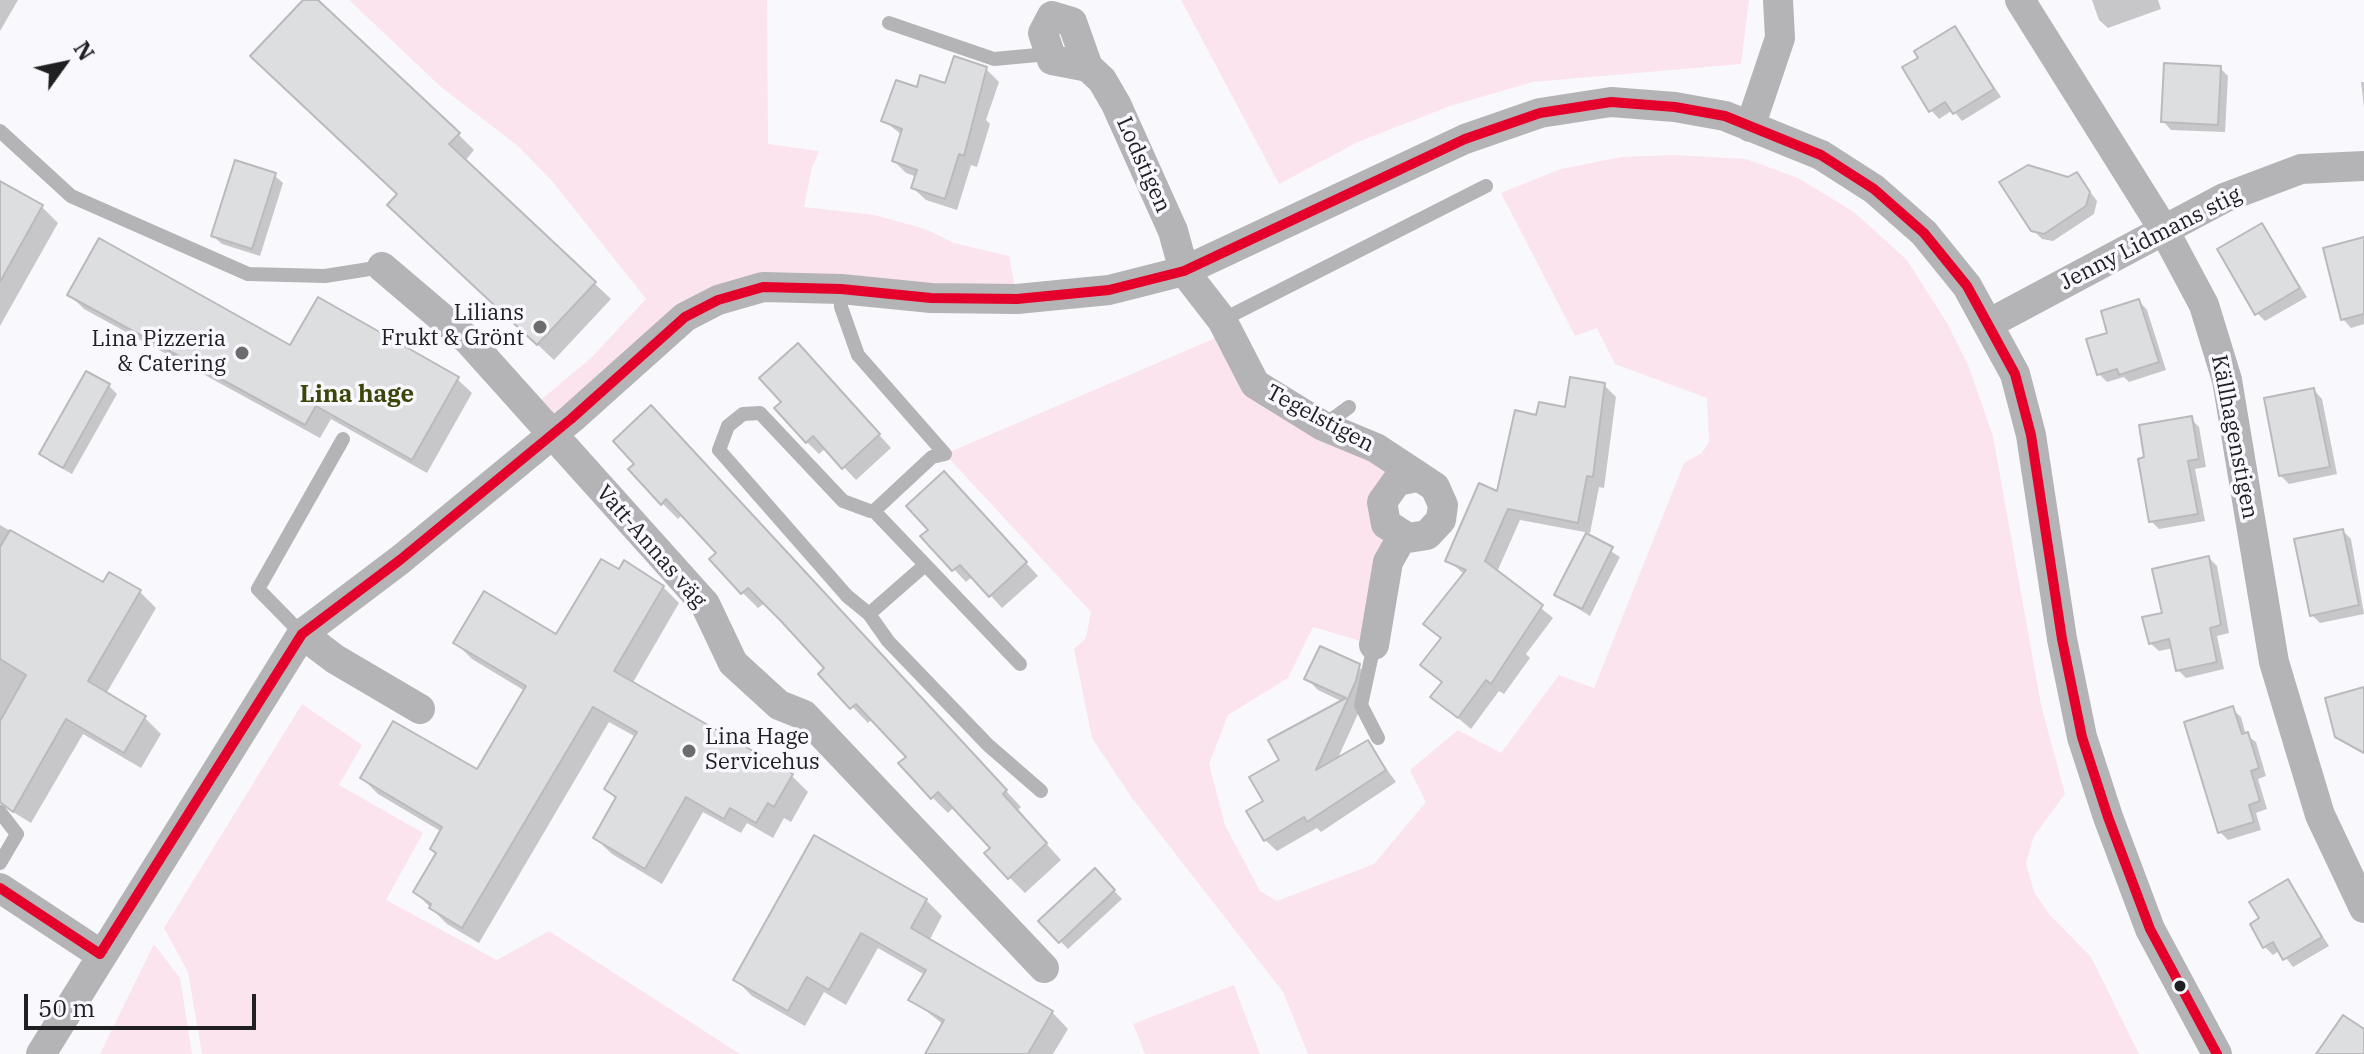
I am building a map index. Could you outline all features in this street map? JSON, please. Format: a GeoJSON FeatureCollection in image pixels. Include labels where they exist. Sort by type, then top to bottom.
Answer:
{"type":"FeatureCollection","features":[{"type":"Feature","properties":{"kind":"street"},"geometry":{"type":"LineString","coordinates":[[1750,127],[1780,38],[1778,0]]}},
{"type":"Feature","properties":{"kind":"street","name":"Källhagenstigen"},"geometry":{"type":"LineString","coordinates":[[2020,0],[2164,230],[2204,305],[2227,380],[2274,662],[2320,815],[2364,908]]}},
{"type":"Feature","properties":{"kind":"street","name":"Lodstigen"},"geometry":{"type":"LineString","coordinates":[[1048,54],[1043,33],[1050,8],[1072,22],[1088,67],[1102,80],[1116,104],[1173,231],[1184,271]]}},
{"type":"Feature","properties":{"kind":"street"},"geometry":{"type":"LineString","coordinates":[[1048,54],[1059,64],[1088,67]]}},
{"type":"Feature","properties":{"kind":"street"},"geometry":{"type":"LineString","coordinates":[[41,1054],[100,954],[302,634],[400,560],[685,317],[718,300],[763,287],[841,289],[931,298],[1017,299],[1109,290],[1184,271],[1465,139],[1540,113],[1611,102],[1675,107],[1725,116],[1821,155],[1874,189],[1924,233],[1967,286],[1990,323],[2015,374],[2031,435],[2062,639],[2082,737],[2150,929],[2217,1054]]}},
{"type":"Feature","properties":{"kind":"street","name":"Jenny Lidmans stig"},"geometry":{"type":"LineString","coordinates":[[1990,323],[2224,198],[2301,169],[2364,166]]}},
{"type":"Feature","properties":{"kind":"street","name":"Vatt-Annas väg"},"geometry":{"type":"LineString","coordinates":[[382,267],[468,340],[705,604],[733,663],[779,705],[804,715],[1044,968]]}},
{"type":"Feature","properties":{"kind":"street","name":"Tegelstigen"},"geometry":{"type":"LineString","coordinates":[[1184,271],[1222,320],[1255,384],[1323,426],[1376,448],[1435,487],[1443,513],[1435,529],[1414,539],[1402,537]]}},
{"type":"Feature","properties":{"kind":"street"},"geometry":{"type":"LineString","coordinates":[[1374,645],[1388,562],[1402,537],[1386,524],[1382,502],[1397,481],[1417,477]]}},
{"type":"Feature","properties":{"kind":"street"},"geometry":{"type":"LineString","coordinates":[[302,634],[335,659],[420,709]]}},
{"type":"Feature","properties":{"kind":"street"},"geometry":{"type":"LineString","coordinates":[[0,888],[100,954]]}},
{"type":"Feature","properties":{"kind":"lane"},"geometry":{"type":"LineString","coordinates":[[889,23],[994,59],[1048,54]]}},
{"type":"Feature","properties":{"kind":"lane"},"geometry":{"type":"LineString","coordinates":[[0,131],[71,196],[248,274],[325,276],[382,267]]}},
{"type":"Feature","properties":{"kind":"lane"},"geometry":{"type":"LineString","coordinates":[[1222,320],[1486,186]]}},
{"type":"Feature","properties":{"kind":"lane"},"geometry":{"type":"LineString","coordinates":[[841,289],[841,307],[858,355],[945,454],[932,457],[874,511]]}},
{"type":"Feature","properties":{"kind":"lane"},"geometry":{"type":"LineString","coordinates":[[1323,426],[1349,407]]}},
{"type":"Feature","properties":{"kind":"lane"},"geometry":{"type":"LineString","coordinates":[[1020,664],[874,511],[851,507],[843,501],[760,413],[743,414],[728,426],[719,450],[847,596],[869,614],[888,641],[978,735],[1041,791]]}},
{"type":"Feature","properties":{"kind":"lane"},"geometry":{"type":"LineString","coordinates":[[302,634],[258,589],[343,439]]}},
{"type":"Feature","properties":{"kind":"lane"},"geometry":{"type":"LineString","coordinates":[[869,614],[925,565]]}},
{"type":"Feature","properties":{"kind":"lane"},"geometry":{"type":"LineString","coordinates":[[1374,645],[1361,705],[1378,738]]}},
{"type":"Feature","properties":{"kind":"lane"},"geometry":{"type":"LineString","coordinates":[[0,812],[17,834],[0,863]]}},
{"type":"Feature","properties":{"kind":"shaded area"},"geometry":{"type":"Polygon","coordinates":[[[349,0],[767,0],[768,144],[819,151],[804,207],[875,215],[925,229],[954,243],[1009,256],[1017,299],[742,292],[571,419],[530,409],[591,358],[646,299],[552,181],[518,146],[441,87],[349,0]]]}},
{"type":"Feature","properties":{"kind":"shaded area"},"geometry":{"type":"Polygon","coordinates":[[[1181,0],[1749,0],[1741,64],[1533,82],[1450,106],[1358,142],[1279,184],[1181,0]]]}},
{"type":"Feature","properties":{"kind":"shaded area"},"geometry":{"type":"Polygon","coordinates":[[[1674,155],[1746,159],[1798,178],[1854,212],[1907,260],[1947,323],[1968,365],[1993,436],[2041,705],[2065,794],[2034,836],[2026,863],[2034,892],[2050,915],[2091,957],[2139,1054],[1308,1054],[1283,992],[1132,798],[1092,738],[1074,649],[1086,638],[1091,612],[945,454],[1227,333],[1240,359],[1411,476],[1386,524],[1374,645],[1313,627],[1288,678],[1228,715],[1209,764],[1225,825],[1260,891],[1277,901],[1374,864],[1426,802],[1410,770],[1458,730],[1501,753],[1559,675],[1594,688],[1684,463],[1702,453],[1709,442],[1707,398],[1615,364],[1597,328],[1575,336],[1501,193],[1561,169],[1621,157],[1674,155]]]}},
{"type":"Feature","properties":{"kind":"shaded area"},"geometry":{"type":"Polygon","coordinates":[[[302,704],[362,745],[339,785],[423,833],[386,900],[497,960],[549,931],[740,1054],[202,1054],[188,972],[164,928],[302,704]]]}},
{"type":"Feature","properties":{"kind":"shaded area"},"geometry":{"type":"Polygon","coordinates":[[[154,944],[180,978],[192,1054],[100,1054],[154,944]]]}},
{"type":"Feature","properties":{"kind":"shaded area"},"geometry":{"type":"Polygon","coordinates":[[[1234,985],[1260,1054],[1145,1054],[1133,1024],[1234,985]]]}},
{"type":"Feature","properties":{"kind":"building"},"geometry":{"type":"Polygon","coordinates":[[[303,0],[318,0],[460,133],[449,144],[596,282],[537,345],[387,205],[397,194],[250,56],[303,0]]]}},
{"type":"Feature","properties":{"kind":"building"},"geometry":{"type":"Polygon","coordinates":[[[1955,26],[1994,89],[1953,114],[1945,102],[1929,112],[1902,67],[1918,58],[1914,51],[1955,26]]]}},
{"type":"Feature","properties":{"kind":"building"},"geometry":{"type":"Polygon","coordinates":[[[954,56],[987,67],[964,156],[959,154],[945,199],[911,188],[917,170],[892,161],[902,129],[881,121],[896,80],[917,87],[920,75],[945,83],[954,56]]]}},
{"type":"Feature","properties":{"kind":"building"},"geometry":{"type":"Polygon","coordinates":[[[2164,63],[2221,66],[2218,125],[2161,122],[2164,63]]]}},
{"type":"Feature","properties":{"kind":"building"},"geometry":{"type":"Polygon","coordinates":[[[235,160],[276,173],[252,249],[211,236],[235,160]]]}},
{"type":"Feature","properties":{"kind":"building"},"geometry":{"type":"Polygon","coordinates":[[[2028,165],[2068,177],[2077,172],[2090,192],[2086,206],[2044,234],[2031,231],[1999,182],[2028,165]]]}},
{"type":"Feature","properties":{"kind":"building"},"geometry":{"type":"Polygon","coordinates":[[[0,181],[43,205],[0,282],[0,181]]]}},
{"type":"Feature","properties":{"kind":"building"},"geometry":{"type":"Polygon","coordinates":[[[2262,223],[2300,288],[2255,315],[2217,249],[2262,223]]]}},
{"type":"Feature","properties":{"kind":"building"},"geometry":{"type":"Polygon","coordinates":[[[2364,237],[2364,314],[2341,320],[2323,248],[2364,237]]]}},
{"type":"Feature","properties":{"kind":"building"},"geometry":{"type":"Polygon","coordinates":[[[99,238],[290,345],[318,297],[459,377],[412,460],[316,406],[305,425],[67,295],[99,238]]]}},
{"type":"Feature","properties":{"kind":"building"},"geometry":{"type":"Polygon","coordinates":[[[2139,299],[2159,362],[2119,375],[2117,369],[2097,375],[2086,339],[2107,333],[2101,311],[2139,299]]]}},
{"type":"Feature","properties":{"kind":"building"},"geometry":{"type":"Polygon","coordinates":[[[798,343],[880,434],[842,469],[813,436],[806,443],[774,408],[781,402],[759,378],[798,343]]]}},
{"type":"Feature","properties":{"kind":"building"},"geometry":{"type":"Polygon","coordinates":[[[86,371],[110,384],[63,468],[39,454],[86,371]]]}},
{"type":"Feature","properties":{"kind":"building"},"geometry":{"type":"Polygon","coordinates":[[[1570,377],[1605,383],[1593,477],[1587,476],[1578,523],[1508,509],[1485,561],[1543,605],[1491,684],[1486,680],[1458,718],[1430,697],[1442,682],[1420,665],[1441,638],[1423,624],[1466,570],[1445,561],[1479,483],[1497,491],[1515,410],[1536,415],[1539,402],[1565,407],[1570,377]]]}},
{"type":"Feature","properties":{"kind":"building"},"geometry":{"type":"Polygon","coordinates":[[[2314,388],[2330,467],[2279,476],[2264,398],[2314,388]]]}},
{"type":"Feature","properties":{"kind":"building"},"geometry":{"type":"Polygon","coordinates":[[[651,405],[1007,790],[1003,794],[1047,843],[1008,879],[984,853],[990,848],[938,792],[931,799],[898,763],[906,757],[856,704],[850,709],[818,674],[824,668],[780,620],[748,588],[741,594],[709,559],[716,553],[666,499],[661,505],[628,469],[634,464],[613,441],[651,405]]]}},
{"type":"Feature","properties":{"kind":"building"},"geometry":{"type":"Polygon","coordinates":[[[2192,416],[2199,459],[2188,461],[2198,514],[2149,522],[2138,459],[2144,457],[2139,425],[2192,416]]]}},
{"type":"Feature","properties":{"kind":"building"},"geometry":{"type":"Polygon","coordinates":[[[944,471],[1027,562],[989,597],[960,565],[952,571],[920,536],[928,530],[906,506],[944,471]]]}},
{"type":"Feature","properties":{"kind":"building"},"geometry":{"type":"Polygon","coordinates":[[[2343,529],[2359,605],[2310,616],[2294,539],[2343,529]]]}},
{"type":"Feature","properties":{"kind":"building"},"geometry":{"type":"Polygon","coordinates":[[[10,530],[103,582],[109,572],[141,590],[88,681],[146,716],[124,753],[66,719],[13,812],[0,802],[0,721],[26,675],[0,659],[0,547],[10,530]]]}},
{"type":"Feature","properties":{"kind":"building"},"geometry":{"type":"Polygon","coordinates":[[[1586,533],[1613,547],[1582,609],[1554,595],[1586,533]]]}},
{"type":"Feature","properties":{"kind":"building"},"geometry":{"type":"Polygon","coordinates":[[[2209,556],[2221,625],[2210,628],[2217,662],[2176,671],[2169,639],[2149,644],[2142,617],[2162,613],[2152,569],[2209,556]]]}},
{"type":"Feature","properties":{"kind":"building","name":"Lina Hage Servicehus"},"geometry":{"type":"Polygon","coordinates":[[[601,559],[619,569],[624,560],[664,586],[614,671],[793,774],[774,807],[768,803],[756,823],[730,808],[724,819],[686,797],[645,869],[593,838],[616,797],[604,789],[637,732],[593,707],[462,928],[429,908],[431,904],[413,892],[436,853],[430,849],[442,827],[360,778],[393,721],[477,769],[526,686],[453,643],[484,591],[556,634],[601,559]]]}},
{"type":"Feature","properties":{"kind":"building"},"geometry":{"type":"Polygon","coordinates":[[[1320,646],[1360,664],[1356,681],[1316,770],[1368,740],[1386,770],[1307,822],[1304,817],[1264,841],[1246,811],[1263,801],[1249,777],[1279,760],[1268,740],[1346,698],[1304,679],[1320,646]]]}},
{"type":"Feature","properties":{"kind":"building"},"geometry":{"type":"Polygon","coordinates":[[[2364,687],[2364,753],[2335,737],[2325,698],[2364,687]]]}},
{"type":"Feature","properties":{"kind":"building"},"geometry":{"type":"Polygon","coordinates":[[[2233,706],[2242,734],[2248,732],[2259,768],[2251,771],[2260,801],[2249,805],[2254,822],[2218,833],[2184,722],[2233,706]]]}},
{"type":"Feature","properties":{"kind":"building"},"geometry":{"type":"Polygon","coordinates":[[[814,835],[927,899],[911,928],[1053,1011],[1028,1054],[925,1054],[944,1020],[908,1000],[926,970],[861,933],[829,990],[807,977],[788,1011],[733,980],[814,835]]]}},
{"type":"Feature","properties":{"kind":"building"},"geometry":{"type":"Polygon","coordinates":[[[1095,868],[1115,890],[1059,943],[1038,921],[1095,868]]]}},
{"type":"Feature","properties":{"kind":"building"},"geometry":{"type":"Polygon","coordinates":[[[2288,879],[2322,937],[2283,960],[2273,942],[2263,948],[2250,924],[2259,918],[2249,902],[2288,879]]]}},
{"type":"Feature","properties":{"kind":"building"},"geometry":{"type":"Polygon","coordinates":[[[2343,1015],[2364,1029],[2364,1054],[2316,1054],[2343,1015]]]}},
{"type":"Feature","properties":{"kind":"transit line"},"geometry":{"type":"LineString","coordinates":[[100,954],[302,634],[400,560],[571,419],[685,317],[718,300],[763,287],[841,289],[931,298],[1017,299],[1109,290],[1184,271],[1465,139],[1540,113],[1611,102],[1675,107],[1725,116],[1821,155],[1874,189],[1924,233],[1967,286],[2015,374],[2031,435],[2062,639],[2082,737],[2108,817],[2150,929],[2217,1054]]}},
{"type":"Feature","properties":{"kind":"transit line"},"geometry":{"type":"LineString","coordinates":[[0,888],[100,954]]}},
{"type":"Feature","properties":{"kind":"place","name":"Lilians Frukt & Grönt"},"geometry":{"type":"Point","coordinates":[540,327]}},
{"type":"Feature","properties":{"kind":"place","name":"Lina Pizzeria & Catering"},"geometry":{"type":"Point","coordinates":[242,353]}},
{"type":"Feature","properties":{"kind":"place","name":"Lina Hage Servicehus"},"geometry":{"type":"Point","coordinates":[689,751]}},
{"type":"Feature","properties":{"kind":"district","name":"Lina hage"},"geometry":{"type":"Point","coordinates":[357,395]}}]}
